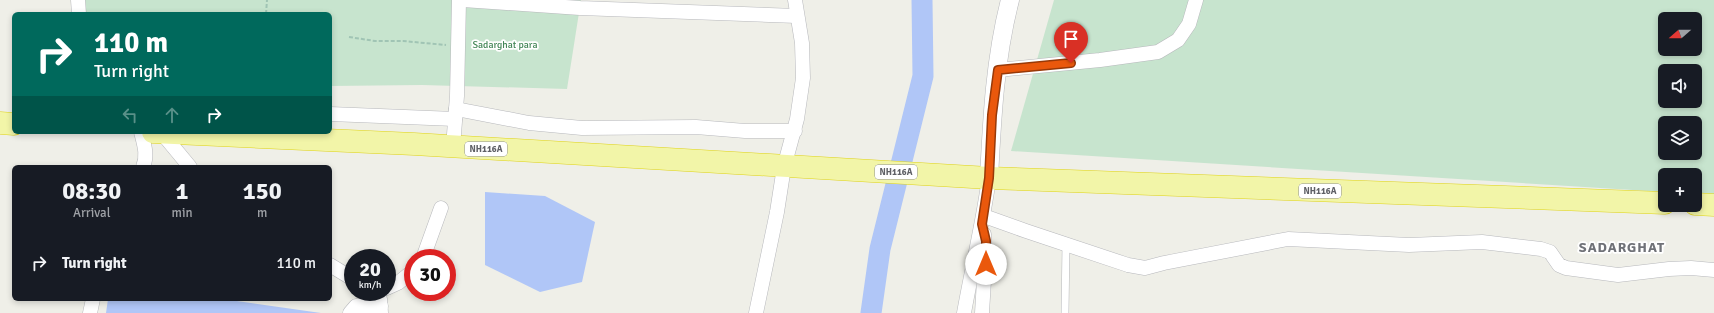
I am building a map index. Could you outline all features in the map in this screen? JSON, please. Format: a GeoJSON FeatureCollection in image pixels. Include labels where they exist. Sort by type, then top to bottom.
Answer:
{"type":"FeatureCollection","features":[{"type":"Feature","properties":{"kind":"highway","name":"NH116A"},"geometry":{"type":"LineString","coordinates":[[200,134],[982,177],[1658,203]]}},
{"type":"Feature","properties":{"kind":"highway"},"geometry":{"type":"LineString","coordinates":[[1702,204],[1714,205]]}},
{"type":"Feature","properties":{"kind":"street"},"geometry":{"type":"LineString","coordinates":[[78,0],[79,12]]}},
{"type":"Feature","properties":{"kind":"street"},"geometry":{"type":"LineString","coordinates":[[453,147],[456,114],[459,0]]}},
{"type":"Feature","properties":{"kind":"street"},"geometry":{"type":"LineString","coordinates":[[463,0],[580,4],[797,16]]}},
{"type":"Feature","properties":{"kind":"street"},"geometry":{"type":"LineString","coordinates":[[756,313],[777,212],[784,167],[795,131],[804,78],[802,44],[795,0]]}},
{"type":"Feature","properties":{"kind":"street"},"geometry":{"type":"LineString","coordinates":[[982,313],[986,241],[983,220],[982,177],[992,115],[1003,26],[1010,0]]}},
{"type":"Feature","properties":{"kind":"street"},"geometry":{"type":"LineString","coordinates":[[998,70],[1100,60],[1158,52],[1178,40],[1189,24],[1196,0]]}},
{"type":"Feature","properties":{"kind":"street"},"geometry":{"type":"LineString","coordinates":[[332,114],[456,114],[582,128],[696,127],[745,131],[795,131]]}},
{"type":"Feature","properties":{"kind":"street"},"geometry":{"type":"LineString","coordinates":[[141,134],[146,160],[144,165]]}},
{"type":"Feature","properties":{"kind":"street"},"geometry":{"type":"LineString","coordinates":[[163,134],[188,165]]}},
{"type":"Feature","properties":{"kind":"street"},"geometry":{"type":"LineString","coordinates":[[426,249],[441,208]]}},
{"type":"Feature","properties":{"kind":"street"},"geometry":{"type":"LineString","coordinates":[[983,220],[1066,244],[1128,265],[1145,268],[1288,239],[1409,245],[1482,242],[1503,244],[1541,249],[1550,252],[1559,265],[1566,268],[1618,275],[1669,269],[1691,268],[1714,270]]}},
{"type":"Feature","properties":{"kind":"street"},"geometry":{"type":"LineString","coordinates":[[964,313],[973,259],[983,220]]}},
{"type":"Feature","properties":{"kind":"street"},"geometry":{"type":"LineString","coordinates":[[332,266],[344,274]]}},
{"type":"Feature","properties":{"kind":"street"},"geometry":{"type":"LineString","coordinates":[[396,285],[404,278]]}},
{"type":"Feature","properties":{"kind":"street"},"geometry":{"type":"LineString","coordinates":[[90,313],[93,301]]}},
{"type":"Feature","properties":{"kind":"street"},"geometry":{"type":"LineString","coordinates":[[350,313],[356,306],[371,301]]}},
{"type":"Feature","properties":{"kind":"lane"},"geometry":{"type":"LineString","coordinates":[[1065,313],[1066,244]]}},
{"type":"Feature","properties":{"kind":"path"},"geometry":{"type":"LineString","coordinates":[[266,12],[267,0]]}},
{"type":"Feature","properties":{"kind":"path"},"geometry":{"type":"LineString","coordinates":[[349,37],[375,41],[403,41],[448,45],[458,50]]}},
{"type":"Feature","properties":{"kind":"green space","name":"Sadarghat para"},"geometry":{"type":"Polygon","coordinates":[[[76,0],[581,0],[567,89],[422,85],[332,86],[332,12],[78,12],[76,0]]]}},
{"type":"Feature","properties":{"kind":"green space"},"geometry":{"type":"Polygon","coordinates":[[[1054,0],[1714,0],[1714,195],[1702,194],[1702,168],[1658,168],[1658,192],[1011,151],[1054,0]]]}},
{"type":"Feature","properties":{"kind":"water"},"geometry":{"type":"Polygon","coordinates":[[[485,192],[545,196],[595,222],[582,282],[540,292],[485,265],[485,192]]]}},
{"type":"Feature","properties":{"kind":"water"},"geometry":{"type":"Polygon","coordinates":[[[108,301],[237,301],[321,313],[106,313],[108,301]]]}},
{"type":"Feature","properties":{"kind":"waterway"},"geometry":{"type":"LineString","coordinates":[[871,313],[880,249],[923,76],[922,0]]}},
{"type":"Feature","properties":{"kind":"district","name":"SADARGHAT"},"geometry":{"type":"Point","coordinates":[1622,247]}},
{"type":"Feature","properties":{"kind":"route"},"geometry":{"type":"LineString","coordinates":[[986,264],[986,241],[982,224],[989,178],[992,115],[998,70],[1071,63]]}}]}
